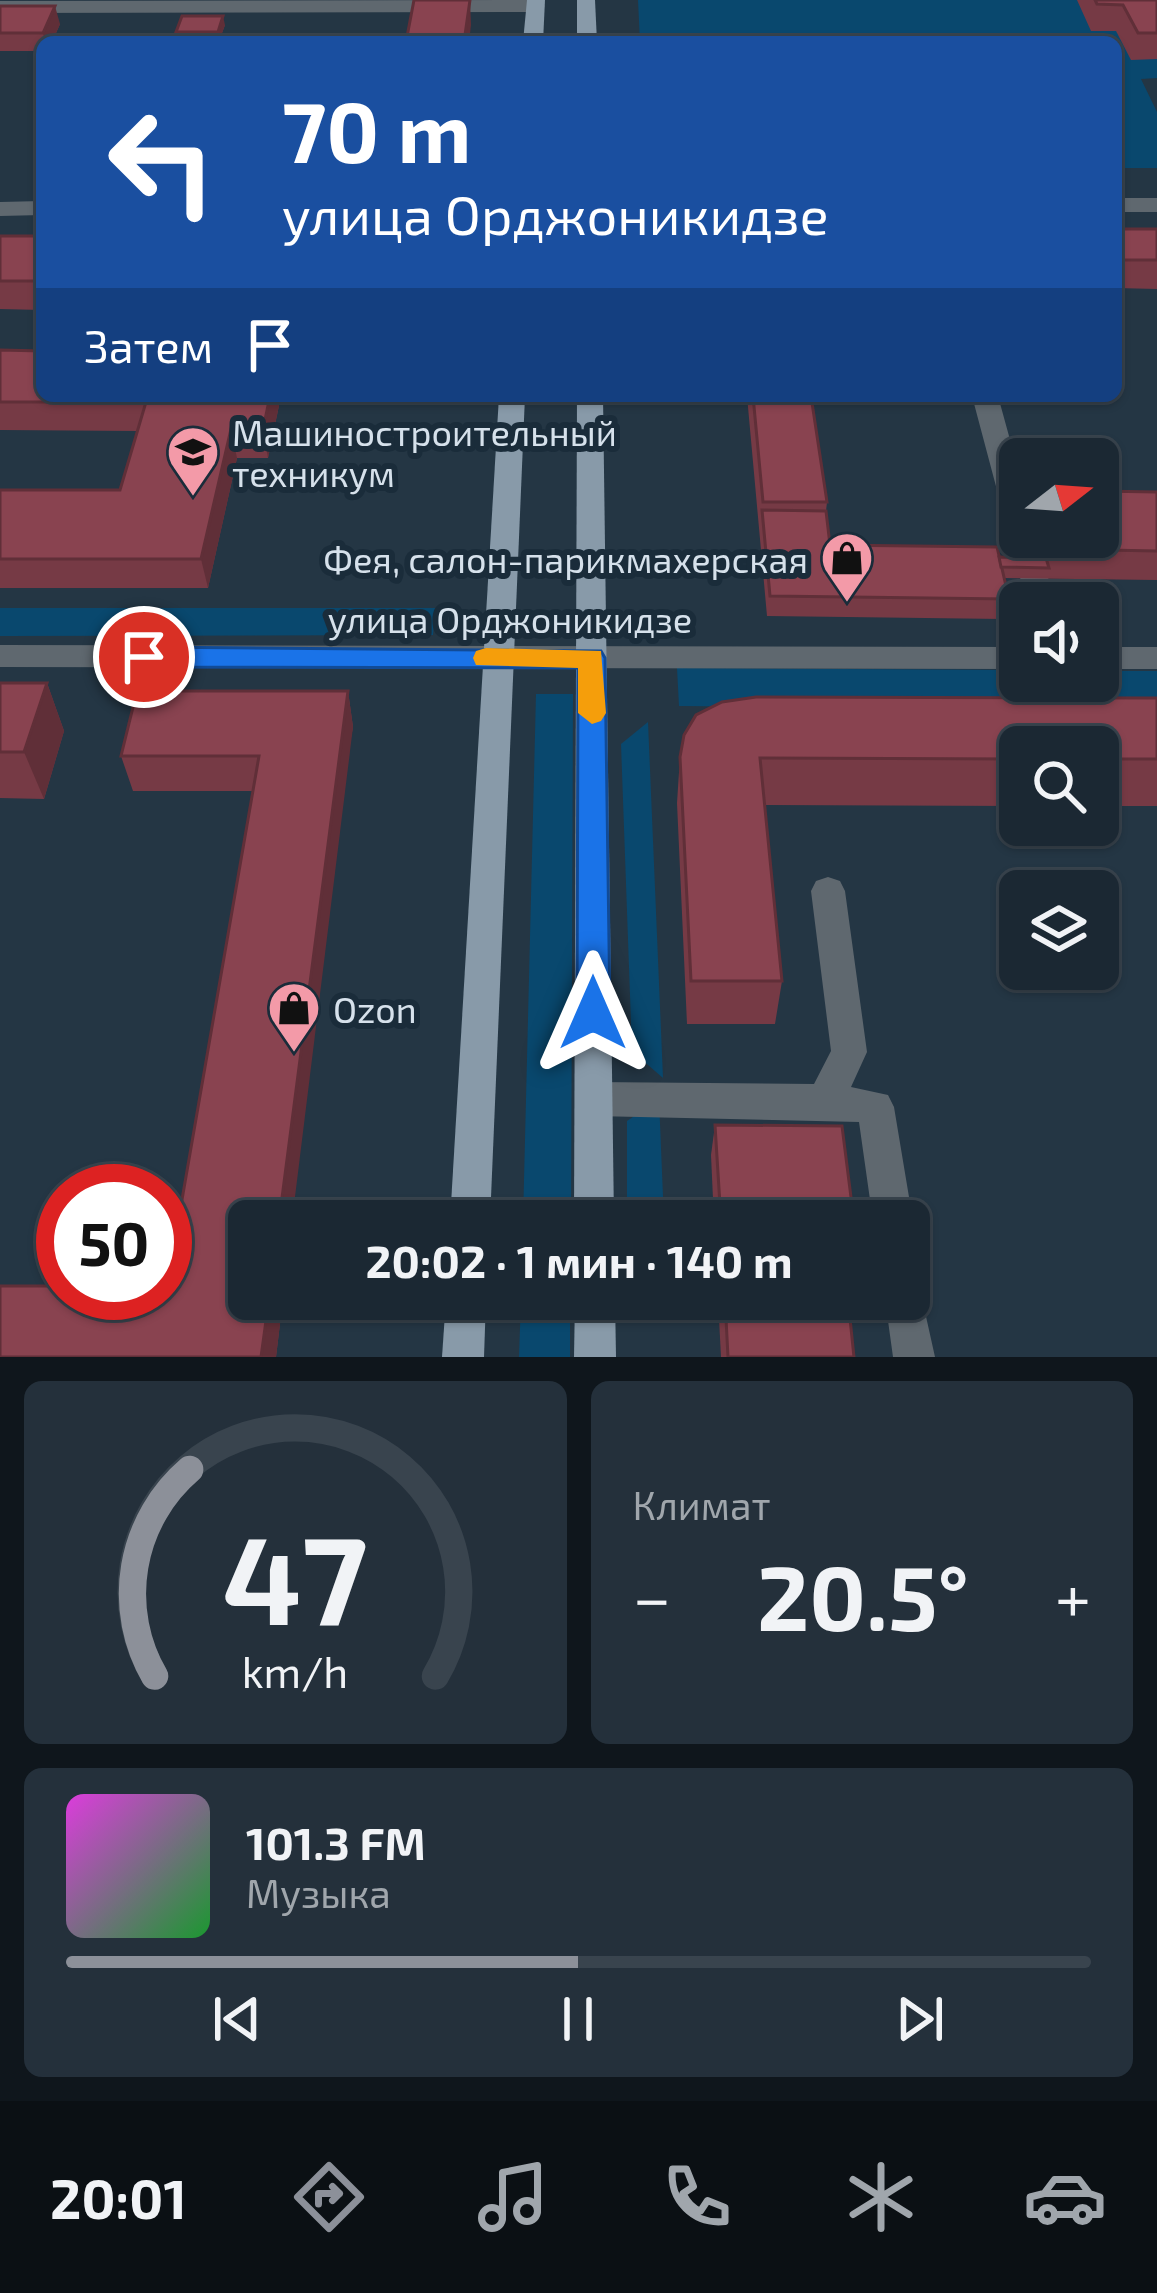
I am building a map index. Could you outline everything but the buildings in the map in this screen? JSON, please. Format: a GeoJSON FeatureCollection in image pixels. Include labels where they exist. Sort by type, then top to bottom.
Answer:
{"type":"FeatureCollection","features":[{"type":"Feature","properties":{"kind":"main road"},"geometry":{"type":"LineString","coordinates":[[586,0],[587,36]]}},
{"type":"Feature","properties":{"kind":"main road"},"geometry":{"type":"LineString","coordinates":[[533,36],[536,3]]}},
{"type":"Feature","properties":{"kind":"main road"},"geometry":{"type":"LineString","coordinates":[[471,1200],[512,402]]}},
{"type":"Feature","properties":{"kind":"main road"},"geometry":{"type":"LineString","coordinates":[[590,402],[595,1200]]}},
{"type":"Feature","properties":{"kind":"main road"},"geometry":{"type":"LineString","coordinates":[[463,1357],[465,1320]]}},
{"type":"Feature","properties":{"kind":"main road"},"geometry":{"type":"LineString","coordinates":[[595,1320],[595,1357]]}},
{"type":"Feature","properties":{"kind":"street"},"geometry":{"type":"LineString","coordinates":[[0,7],[536,3]]}},
{"type":"Feature","properties":{"kind":"street"},"geometry":{"type":"LineString","coordinates":[[1122,205],[1157,205]]}},
{"type":"Feature","properties":{"kind":"street"},"geometry":{"type":"LineString","coordinates":[[0,208],[36,208]]}},
{"type":"Feature","properties":{"kind":"street"},"geometry":{"type":"LineString","coordinates":[[987,402],[999,447]]}},
{"type":"Feature","properties":{"kind":"street","name":"улица Орджоникидзе"},"geometry":{"type":"LineString","coordinates":[[0,656],[999,658]]}},
{"type":"Feature","properties":{"kind":"street"},"geometry":{"type":"LineString","coordinates":[[1119,658],[1157,658]]}},
{"type":"Feature","properties":{"kind":"street"},"geometry":{"type":"LineString","coordinates":[[825,1101],[849,1052],[828,891]]}},
{"type":"Feature","properties":{"kind":"street"},"geometry":{"type":"LineString","coordinates":[[594,1099],[825,1101],[875,1108],[890,1200]]}},
{"type":"Feature","properties":{"kind":"street"},"geometry":{"type":"LineString","coordinates":[[908,1320],[914,1357]]}},
{"type":"Feature","properties":{"kind":"shaded area"},"geometry":{"type":"Polygon","coordinates":[[[638,0],[1157,0],[1157,78],[1141,79],[1157,112],[1157,168],[1122,168],[1122,36],[640,36],[638,0]]]}},
{"type":"Feature","properties":{"kind":"shaded area"},"geometry":{"type":"Polygon","coordinates":[[[0,608],[435,608],[433,635],[0,636],[0,608]]]}},
{"type":"Feature","properties":{"kind":"shaded area"},"geometry":{"type":"Polygon","coordinates":[[[677,668],[999,670],[999,702],[1119,702],[1119,671],[1157,671],[1157,710],[679,706],[677,668]]]}},
{"type":"Feature","properties":{"kind":"shaded area"},"geometry":{"type":"Polygon","coordinates":[[[536,694],[573,694],[571,1200],[524,1200],[536,694]]]}},
{"type":"Feature","properties":{"kind":"shaded area"},"geometry":{"type":"Polygon","coordinates":[[[648,722],[663,1078],[632,1051],[621,744],[648,722]]]}},
{"type":"Feature","properties":{"kind":"shaded area"},"geometry":{"type":"Polygon","coordinates":[[[659,1099],[663,1200],[627,1200],[627,1121],[659,1099]]]}},
{"type":"Feature","properties":{"kind":"shaded area"},"geometry":{"type":"Polygon","coordinates":[[[520,1320],[570,1320],[570,1357],[519,1357],[520,1320]]]}},
{"type":"Feature","properties":{"kind":"slow traffic"},"geometry":{"type":"LineString","coordinates":[[486,658],[591,658],[592,713]]}},
{"type":"Feature","properties":{"kind":"place","name":"Машиностроительный техникум"},"geometry":{"type":"Point","coordinates":[193,498]}},
{"type":"Feature","properties":{"kind":"place","name":"Фея, салон-парикмахерская"},"geometry":{"type":"Point","coordinates":[847,604]}},
{"type":"Feature","properties":{"kind":"place","name":"Ozon"},"geometry":{"type":"Point","coordinates":[294,1054]}},
{"type":"Feature","properties":{"kind":"route"},"geometry":{"type":"LineString","coordinates":[[144,657],[591,658],[593,1013]]}}]}
